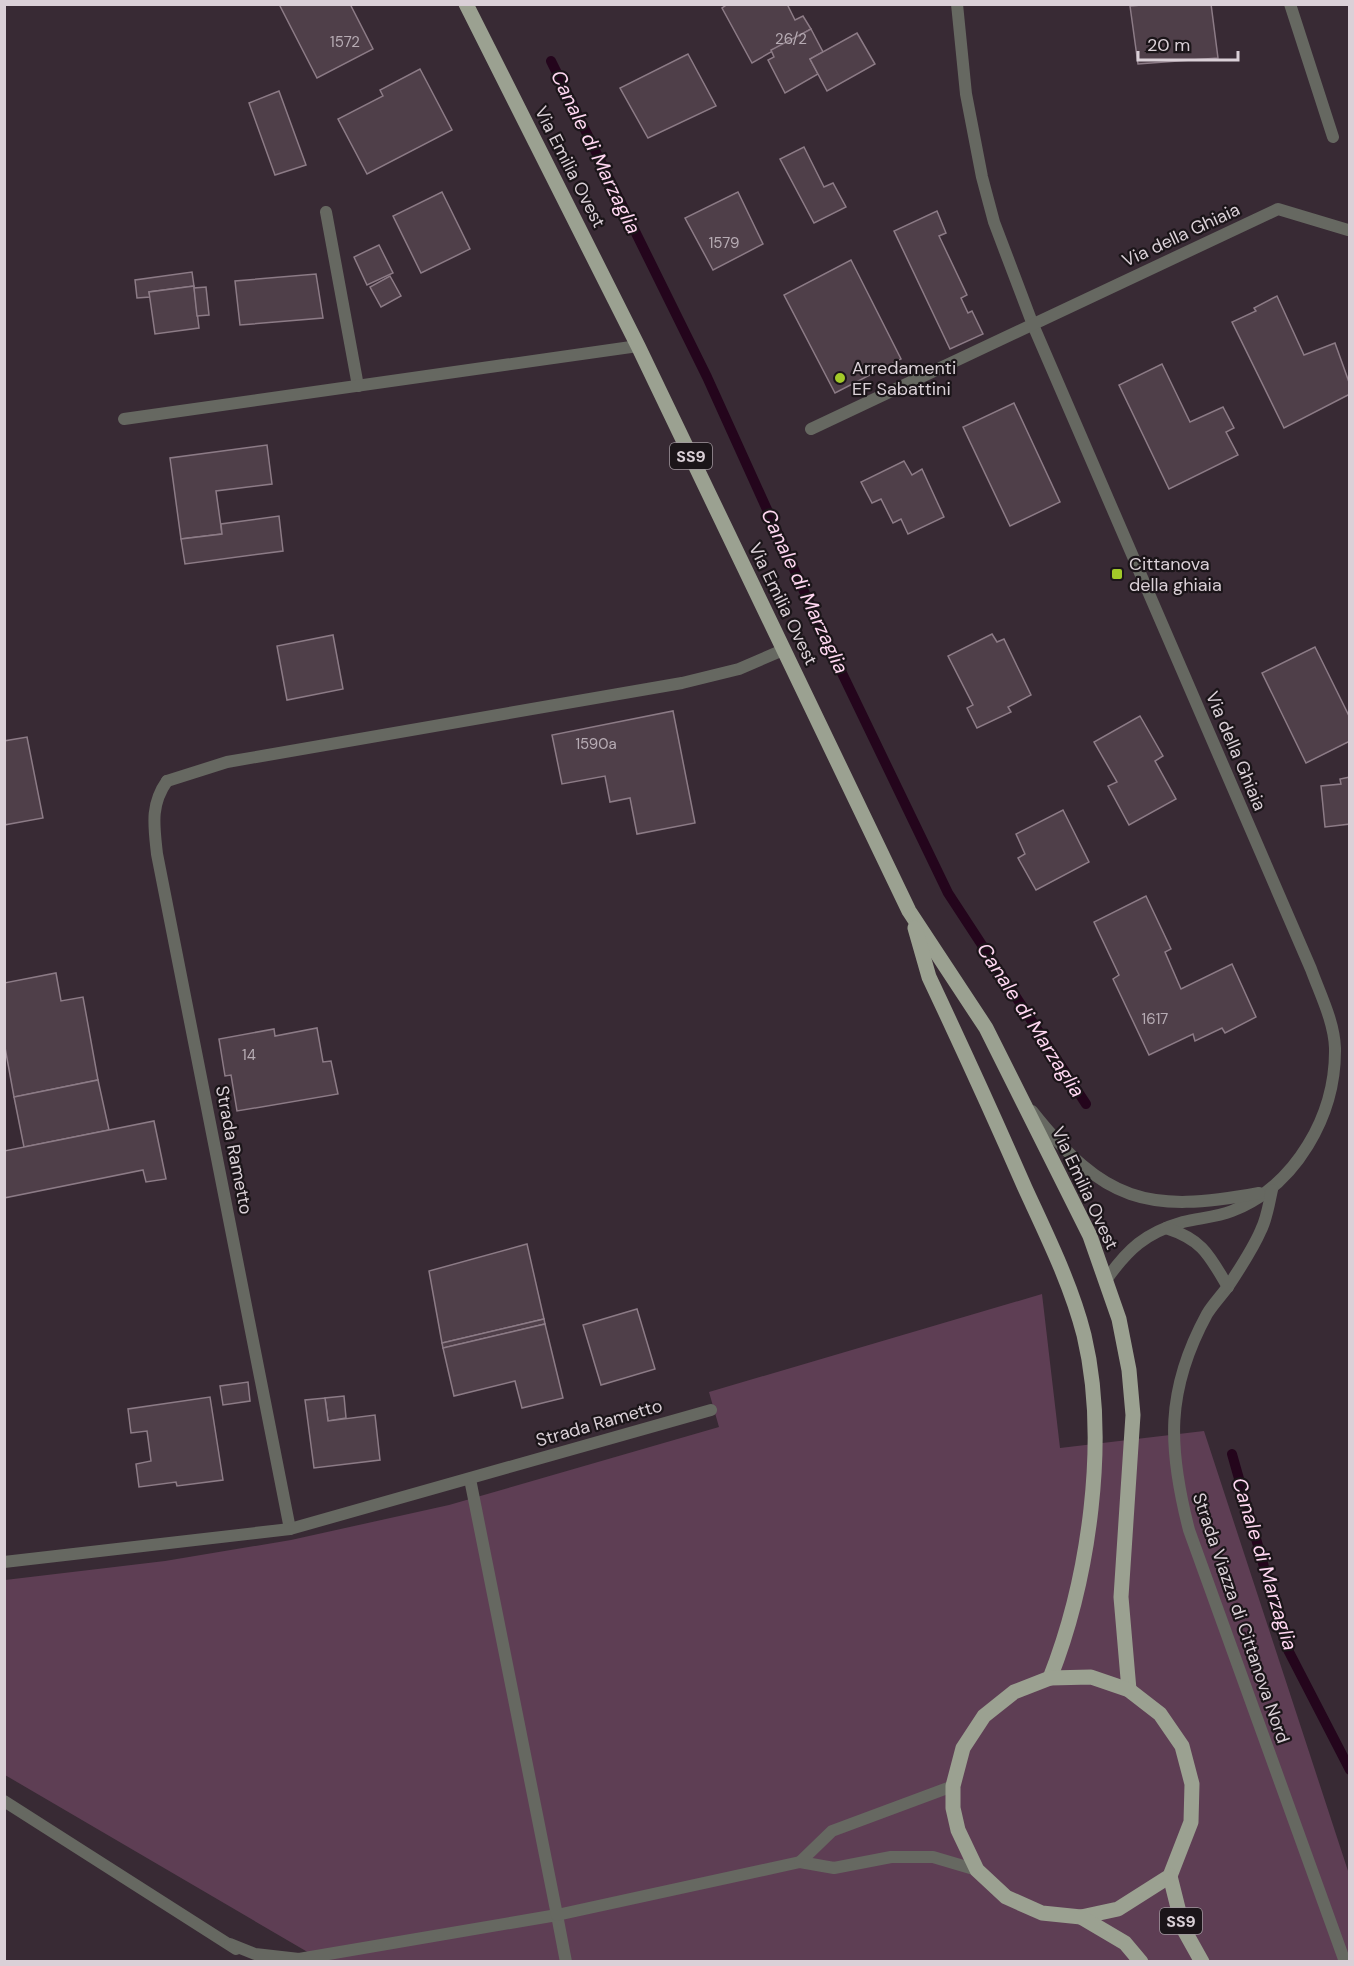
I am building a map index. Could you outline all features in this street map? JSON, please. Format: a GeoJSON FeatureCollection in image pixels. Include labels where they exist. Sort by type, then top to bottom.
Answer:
{"type":"FeatureCollection","features":[{"type":"Feature","properties":{"kind":"main road","name":"Via Emilia Ovest"},"geometry":{"type":"LineString","coordinates":[[466,4],[638,346],[909,911],[986,1028],[1090,1236],[1121,1329],[1129,1370],[1133,1415],[1121,1597],[1129,1690]]}},
{"type":"Feature","properties":{"kind":"main road","name":"Via Emilia Ovest"},"geometry":{"type":"LineString","coordinates":[[909,911],[929,977],[1066,1279],[1084,1334],[1092,1377],[1097,1417],[1096,1450],[1081,1572],[1061,1650],[1050,1678]]}},
{"type":"Feature","properties":{"kind":"main road"},"geometry":{"type":"LineString","coordinates":[[1091,1677],[1129,1690],[1161,1714],[1182,1746],[1192,1784],[1191,1822],[1170,1876],[1118,1909],[1081,1917],[1042,1913],[1006,1897],[977,1870],[958,1830],[953,1808],[953,1786],[963,1748],[984,1716],[1014,1692],[1050,1678],[1091,1677]]}},
{"type":"Feature","properties":{"kind":"main road","name":"SS9"},"geometry":{"type":"LineString","coordinates":[[1170,1876],[1183,1928],[1202,1962]]}},
{"type":"Feature","properties":{"kind":"main road"},"geometry":{"type":"LineString","coordinates":[[1081,1917],[1125,1943],[1141,1962]]}},
{"type":"Feature","properties":{"kind":"street","name":"Via della Ghiaia"},"geometry":{"type":"LineString","coordinates":[[957,4],[966,94],[982,177],[994,222],[1033,325],[1311,969],[1331,1027],[1335,1047],[1326,1108],[1308,1148],[1272,1190],[1232,1211],[1152,1233],[1126,1252],[1106,1280]]}},
{"type":"Feature","properties":{"kind":"street"},"geometry":{"type":"LineString","coordinates":[[1290,4],[1334,137]]}},
{"type":"Feature","properties":{"kind":"street","name":"Via della Ghiaia"},"geometry":{"type":"LineString","coordinates":[[811,429],[1278,209],[1348,230]]}},
{"type":"Feature","properties":{"kind":"street"},"geometry":{"type":"LineString","coordinates":[[326,212],[358,386]]}},
{"type":"Feature","properties":{"kind":"street"},"geometry":{"type":"LineString","coordinates":[[124,419],[638,346]]}},
{"type":"Feature","properties":{"kind":"street","name":"Strada Rametto"},"geometry":{"type":"LineString","coordinates":[[290,1529],[157,854],[153,816],[158,794],[167,781],[227,762],[682,683],[739,669],[783,650]]}},
{"type":"Feature","properties":{"kind":"street"},"geometry":{"type":"LineString","coordinates":[[1019,1095],[1055,1140],[1086,1171],[1116,1190],[1143,1200],[1182,1203],[1211,1202],[1272,1190]]}},
{"type":"Feature","properties":{"kind":"street","name":"Strada Viazza di Cittanova Nord"},"geometry":{"type":"LineString","coordinates":[[1272,1190],[1262,1228],[1228,1287],[1208,1312],[1186,1359],[1174,1404],[1172,1445],[1178,1488],[1192,1541],[1345,1962]]}},
{"type":"Feature","properties":{"kind":"street"},"geometry":{"type":"LineString","coordinates":[[1166,1228],[1189,1235],[1207,1253],[1228,1287]]}},
{"type":"Feature","properties":{"kind":"street","name":"Strada Rametto"},"geometry":{"type":"LineString","coordinates":[[4,1562],[290,1529],[711,1410]]}},
{"type":"Feature","properties":{"kind":"street"},"geometry":{"type":"LineString","coordinates":[[470,1479],[566,1962]]}},
{"type":"Feature","properties":{"kind":"street"},"geometry":{"type":"LineString","coordinates":[[800,1862],[832,1831],[953,1786]]}},
{"type":"Feature","properties":{"kind":"street"},"geometry":{"type":"LineString","coordinates":[[4,1801],[256,1962]]}},
{"type":"Feature","properties":{"kind":"street"},"geometry":{"type":"LineString","coordinates":[[230,1944],[255,1954],[299,1959],[557,1915],[800,1862],[834,1868],[891,1857],[933,1857],[977,1870]]}},
{"type":"Feature","properties":{"kind":"shaded area"},"geometry":{"type":"Polygon","coordinates":[[[1042,1294],[1060,1448],[1204,1431],[1349,1874],[1349,1961],[323,1961],[5,1775],[5,1580],[165,1561],[291,1540],[449,1505],[719,1427],[709,1392],[1042,1294]]]}},
{"type":"Feature","properties":{"kind":"building"},"geometry":{"type":"Polygon","coordinates":[[[279,4],[350,4],[373,49],[317,78],[279,4]]]}},
{"type":"Feature","properties":{"kind":"building"},"geometry":{"type":"Polygon","coordinates":[[[728,4],[787,4],[795,20],[803,16],[811,29],[752,63],[722,8],[728,4]]]}},
{"type":"Feature","properties":{"kind":"building"},"geometry":{"type":"Polygon","coordinates":[[[1211,4],[1218,58],[1138,64],[1130,6],[1211,4]]]}},
{"type":"Feature","properties":{"kind":"building"},"geometry":{"type":"Polygon","coordinates":[[[811,29],[823,52],[810,59],[818,74],[785,93],[768,60],[774,57],[771,50],[811,29]]]}},
{"type":"Feature","properties":{"kind":"building"},"geometry":{"type":"Polygon","coordinates":[[[857,33],[875,64],[827,91],[810,59],[857,33]]]}},
{"type":"Feature","properties":{"kind":"building"},"geometry":{"type":"Polygon","coordinates":[[[688,54],[716,106],[648,138],[620,88],[688,54]]]}},
{"type":"Feature","properties":{"kind":"building"},"geometry":{"type":"Polygon","coordinates":[[[420,69],[452,130],[367,174],[338,119],[383,96],[380,90],[420,69]]]}},
{"type":"Feature","properties":{"kind":"building"},"geometry":{"type":"Polygon","coordinates":[[[279,91],[306,165],[275,175],[249,103],[279,91]]]}},
{"type":"Feature","properties":{"kind":"building"},"geometry":{"type":"Polygon","coordinates":[[[804,147],[824,187],[833,183],[846,207],[814,223],[780,159],[804,147]]]}},
{"type":"Feature","properties":{"kind":"building"},"geometry":{"type":"Polygon","coordinates":[[[442,192],[470,249],[421,273],[393,216],[442,192]]]}},
{"type":"Feature","properties":{"kind":"building"},"geometry":{"type":"Polygon","coordinates":[[[738,192],[763,244],[713,270],[685,218],[738,192]]]}},
{"type":"Feature","properties":{"kind":"building"},"geometry":{"type":"Polygon","coordinates":[[[937,211],[946,233],[939,236],[967,295],[961,298],[968,313],[972,311],[983,334],[950,349],[894,231],[937,211]]]}},
{"type":"Feature","properties":{"kind":"building"},"geometry":{"type":"Polygon","coordinates":[[[379,245],[393,273],[367,285],[354,257],[379,245]]]}},
{"type":"Feature","properties":{"kind":"building"},"geometry":{"type":"Polygon","coordinates":[[[851,260],[901,359],[835,393],[784,295],[851,260]]]}},
{"type":"Feature","properties":{"kind":"building"},"geometry":{"type":"Polygon","coordinates":[[[192,272],[194,286],[149,292],[150,297],[137,298],[135,280],[192,272]]]}},
{"type":"Feature","properties":{"kind":"building"},"geometry":{"type":"Polygon","coordinates":[[[316,274],[323,318],[240,325],[235,281],[316,274]]]}},
{"type":"Feature","properties":{"kind":"building"},"geometry":{"type":"Polygon","coordinates":[[[390,276],[401,296],[381,307],[370,287],[390,276]]]}},
{"type":"Feature","properties":{"kind":"building"},"geometry":{"type":"Polygon","coordinates":[[[194,286],[199,328],[155,334],[149,292],[194,286]]]}},
{"type":"Feature","properties":{"kind":"building"},"geometry":{"type":"Polygon","coordinates":[[[206,287],[209,315],[197,316],[194,288],[206,287]]]}},
{"type":"Feature","properties":{"kind":"building"},"geometry":{"type":"Polygon","coordinates":[[[1277,296],[1304,355],[1335,343],[1350,385],[1350,394],[1284,428],[1232,322],[1256,311],[1254,308],[1277,296]]]}},
{"type":"Feature","properties":{"kind":"building"},"geometry":{"type":"Polygon","coordinates":[[[1162,364],[1190,422],[1223,407],[1234,428],[1226,432],[1238,455],[1169,489],[1119,385],[1162,364]]]}},
{"type":"Feature","properties":{"kind":"building"},"geometry":{"type":"Polygon","coordinates":[[[1014,403],[1060,502],[1010,526],[963,427],[1014,403]]]}},
{"type":"Feature","properties":{"kind":"building"},"geometry":{"type":"Polygon","coordinates":[[[267,445],[272,484],[216,491],[222,534],[181,539],[170,458],[267,445]]]}},
{"type":"Feature","properties":{"kind":"building"},"geometry":{"type":"Polygon","coordinates":[[[904,461],[912,475],[922,469],[944,517],[908,534],[901,519],[893,523],[881,499],[872,503],[861,482],[904,461]]]}},
{"type":"Feature","properties":{"kind":"building"},"geometry":{"type":"Polygon","coordinates":[[[279,516],[283,551],[185,564],[181,539],[222,534],[221,524],[279,516]]]}},
{"type":"Feature","properties":{"kind":"building"},"geometry":{"type":"Polygon","coordinates":[[[992,634],[997,642],[1004,639],[1031,695],[1008,707],[1011,712],[977,728],[967,708],[973,705],[948,656],[992,634]]]}},
{"type":"Feature","properties":{"kind":"building"},"geometry":{"type":"Polygon","coordinates":[[[333,635],[343,689],[287,700],[277,646],[333,635]]]}},
{"type":"Feature","properties":{"kind":"building"},"geometry":{"type":"Polygon","coordinates":[[[1315,647],[1350,718],[1350,741],[1306,763],[1262,673],[1315,647]]]}},
{"type":"Feature","properties":{"kind":"building"},"geometry":{"type":"Polygon","coordinates":[[[673,711],[695,823],[637,834],[630,798],[610,802],[605,776],[562,784],[552,735],[673,711]]]}},
{"type":"Feature","properties":{"kind":"building"},"geometry":{"type":"Polygon","coordinates":[[[1140,716],[1163,756],[1155,761],[1176,799],[1129,825],[1108,786],[1117,782],[1094,742],[1140,716]]]}},
{"type":"Feature","properties":{"kind":"building"},"geometry":{"type":"Polygon","coordinates":[[[27,737],[43,818],[4,825],[4,741],[27,737]]]}},
{"type":"Feature","properties":{"kind":"building"},"geometry":{"type":"Polygon","coordinates":[[[1350,777],[1350,824],[1325,827],[1321,786],[1341,784],[1340,779],[1350,777]]]}},
{"type":"Feature","properties":{"kind":"building"},"geometry":{"type":"Polygon","coordinates":[[[1063,810],[1089,862],[1036,890],[1018,858],[1025,854],[1016,834],[1063,810]]]}},
{"type":"Feature","properties":{"kind":"building"},"geometry":{"type":"Polygon","coordinates":[[[1146,896],[1171,949],[1165,952],[1181,989],[1232,964],[1256,1017],[1225,1033],[1222,1028],[1195,1041],[1193,1034],[1149,1055],[1113,979],[1119,975],[1094,922],[1146,896]]]}},
{"type":"Feature","properties":{"kind":"building"},"geometry":{"type":"Polygon","coordinates":[[[56,973],[61,1001],[83,997],[98,1080],[14,1097],[4,1042],[4,983],[56,973]]]}},
{"type":"Feature","properties":{"kind":"building"},"geometry":{"type":"Polygon","coordinates":[[[317,1028],[323,1062],[331,1061],[338,1094],[237,1111],[231,1075],[225,1076],[219,1039],[274,1029],[275,1036],[317,1028]]]}},
{"type":"Feature","properties":{"kind":"building"},"geometry":{"type":"Polygon","coordinates":[[[98,1080],[109,1130],[24,1147],[14,1097],[98,1080]]]}},
{"type":"Feature","properties":{"kind":"building"},"geometry":{"type":"Polygon","coordinates":[[[154,1121],[166,1179],[146,1182],[143,1170],[4,1198],[4,1151],[154,1121]]]}},
{"type":"Feature","properties":{"kind":"building"},"geometry":{"type":"Polygon","coordinates":[[[527,1244],[544,1319],[442,1343],[429,1271],[527,1244]]]}},
{"type":"Feature","properties":{"kind":"building"},"geometry":{"type":"Polygon","coordinates":[[[637,1309],[655,1369],[601,1385],[583,1325],[637,1309]]]}},
{"type":"Feature","properties":{"kind":"building"},"geometry":{"type":"Polygon","coordinates":[[[544,1319],[545,1324],[443,1348],[442,1343],[544,1319]]]}},
{"type":"Feature","properties":{"kind":"building"},"geometry":{"type":"Polygon","coordinates":[[[545,1324],[563,1398],[522,1408],[515,1381],[454,1396],[443,1348],[545,1324]]]}},
{"type":"Feature","properties":{"kind":"building"},"geometry":{"type":"Polygon","coordinates":[[[248,1382],[250,1401],[223,1405],[220,1386],[248,1382]]]}},
{"type":"Feature","properties":{"kind":"building"},"geometry":{"type":"Polygon","coordinates":[[[344,1396],[346,1418],[328,1421],[325,1398],[344,1396]]]}},
{"type":"Feature","properties":{"kind":"building"},"geometry":{"type":"Polygon","coordinates":[[[210,1397],[223,1480],[177,1486],[176,1482],[139,1487],[136,1464],[151,1461],[147,1431],[131,1433],[128,1409],[210,1397]]]}},
{"type":"Feature","properties":{"kind":"building"},"geometry":{"type":"Polygon","coordinates":[[[325,1398],[328,1421],[375,1415],[380,1460],[314,1468],[305,1400],[325,1398]]]}},
{"type":"Feature","properties":{"kind":"waterway","name":"Canale di Marzaglia"},"geometry":{"type":"LineString","coordinates":[[551,61],[707,377],[827,642],[948,893],[1086,1104]]}},
{"type":"Feature","properties":{"kind":"waterway","name":"Canale di Marzaglia"},"geometry":{"type":"LineString","coordinates":[[1232,1454],[1287,1648],[1350,1770]]}},
{"type":"Feature","properties":{"kind":"place","name":"Arredamenti EF Sabattini"},"geometry":{"type":"Point","coordinates":[840,378]}},
{"type":"Feature","properties":{"kind":"place","name":"Cittanova della ghiaia"},"geometry":{"type":"Point","coordinates":[1117,574]}}]}
